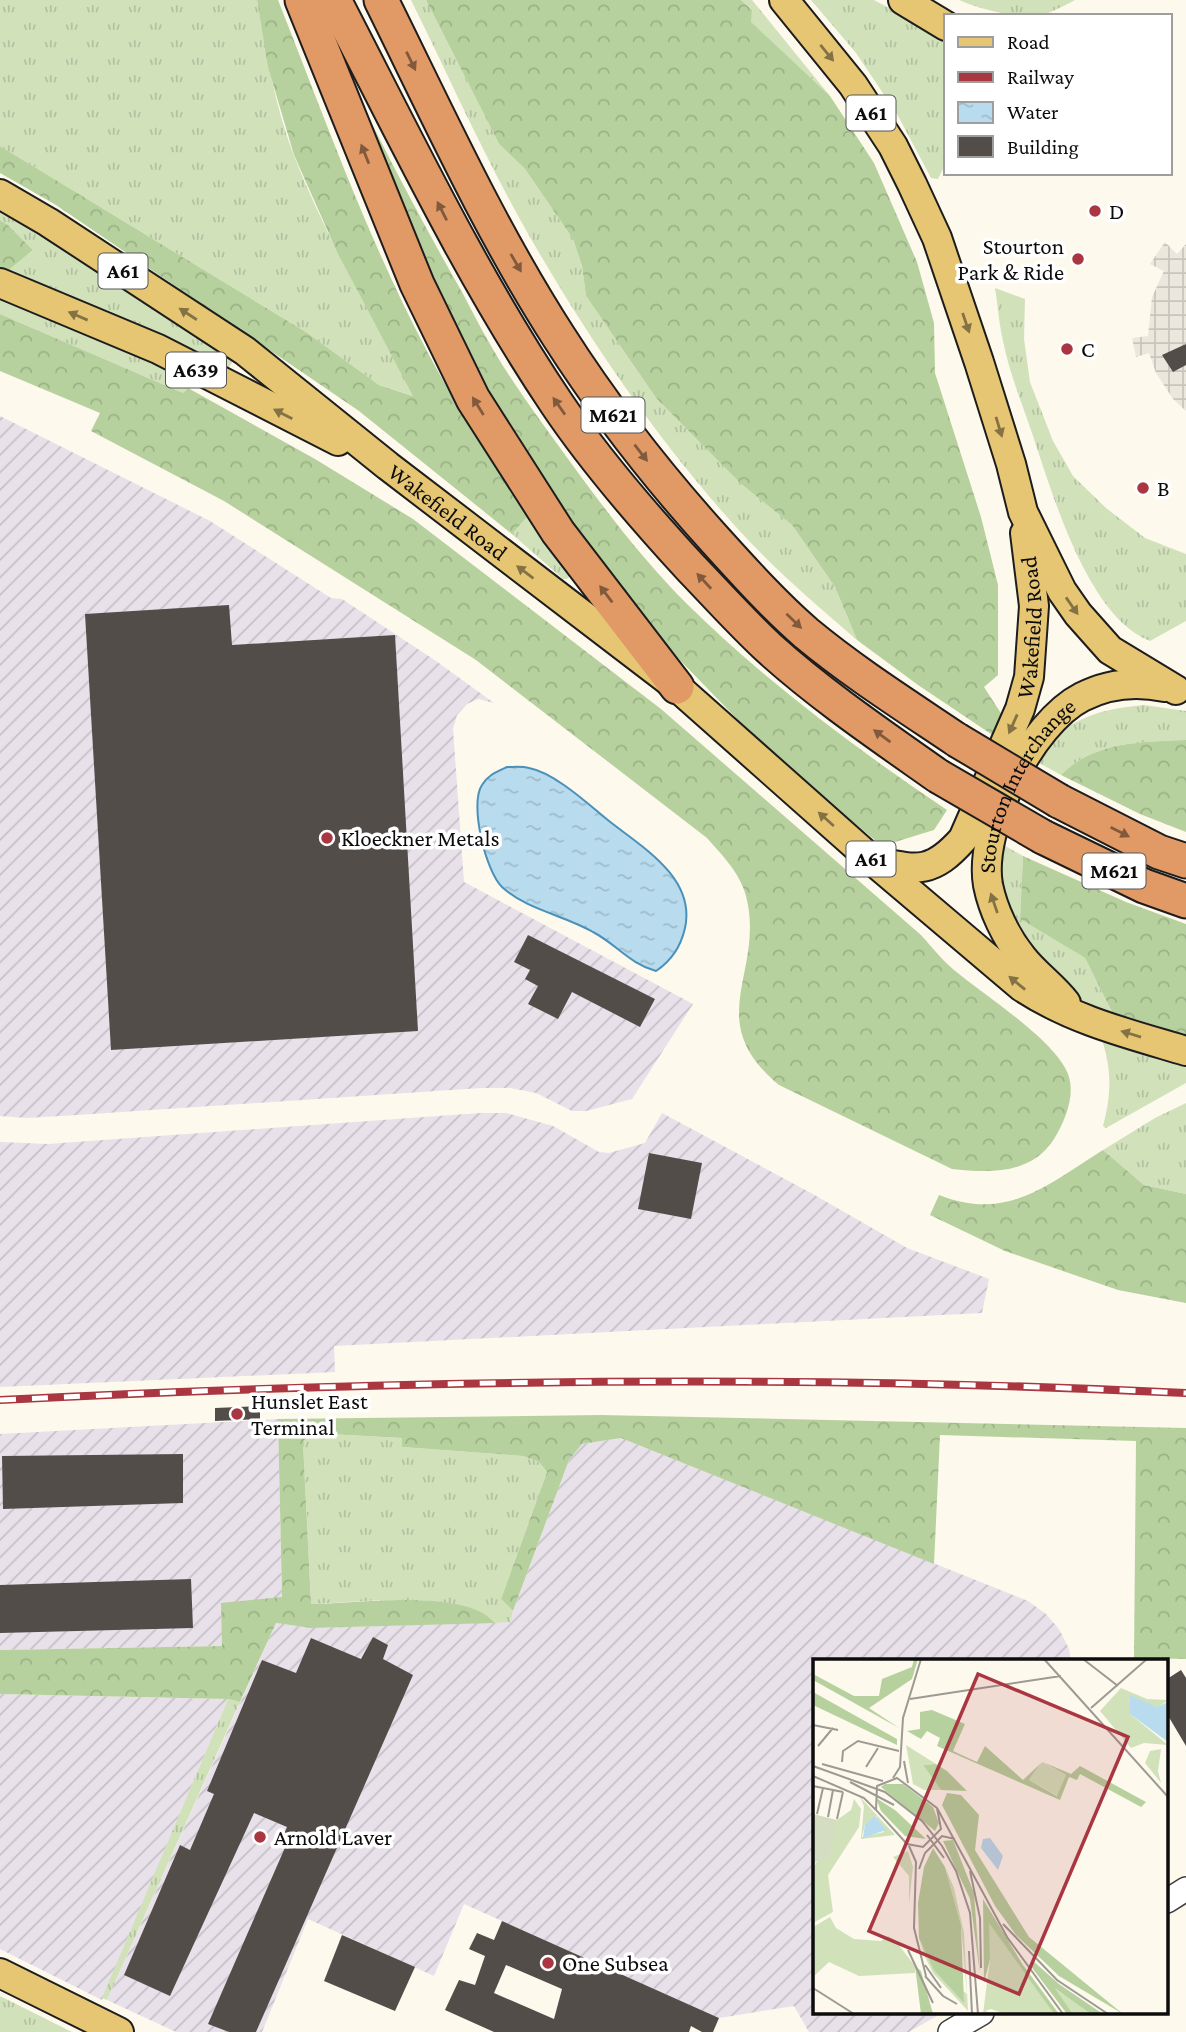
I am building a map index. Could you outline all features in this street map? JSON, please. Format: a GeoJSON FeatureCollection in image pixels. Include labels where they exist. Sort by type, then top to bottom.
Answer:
{"type":"FeatureCollection","features":[{"type":"Feature","properties":{"kind":"highway"},"geometry":{"type":"LineString","coordinates":[[302,0],[417,284],[473,399],[558,532],[677,687]]}},
{"type":"Feature","properties":{"kind":"highway","name":"M621"},"geometry":{"type":"LineString","coordinates":[[334,0],[447,220],[525,355],[558,406],[617,484],[675,551],[769,647],[819,690],[938,776],[1043,837],[1144,886],[1186,901]]}},
{"type":"Feature","properties":{"kind":"highway","name":"M621"},"geometry":{"type":"LineString","coordinates":[[381,0],[488,215],[558,336],[641,453],[742,570],[804,631],[854,671],[957,740],[1059,800],[1159,852],[1186,861]]}},
{"type":"Feature","properties":{"kind":"main road","name":"A61"},"geometry":{"type":"LineString","coordinates":[[784,0],[853,85],[887,136],[937,238],[990,395],[1023,512],[1062,591],[1078,614],[1110,650],[1181,692]]}},
{"type":"Feature","properties":{"kind":"main road"},"geometry":{"type":"LineString","coordinates":[[903,0],[944,25]]}},
{"type":"Feature","properties":{"kind":"main road","name":"Wakefield Road"},"geometry":{"type":"LineString","coordinates":[[0,194],[48,222],[245,351],[388,466],[677,687],[872,860],[1022,987],[1045,1003],[1076,1017]]}},
{"type":"Feature","properties":{"kind":"main road","name":"A639"},"geometry":{"type":"LineString","coordinates":[[0,284],[158,349],[388,466]]}},
{"type":"Feature","properties":{"kind":"main road","name":"Wakefield Road"},"geometry":{"type":"LineString","coordinates":[[872,860],[906,868],[932,866],[948,856],[963,839],[1020,709],[1029,677],[1034,606],[1023,512]]}},
{"type":"Feature","properties":{"kind":"main road","name":"Stourton Interchange"},"geometry":{"type":"LineString","coordinates":[[1076,1017],[1055,990],[1022,956],[995,909],[988,884],[987,852],[1000,806],[1040,735],[1060,712],[1080,698],[1116,684],[1151,685],[1181,692]]}},
{"type":"Feature","properties":{"kind":"main road","name":"A61"},"geometry":{"type":"LineString","coordinates":[[1076,1017],[1186,1051]]}},
{"type":"Feature","properties":{"kind":"main road"},"geometry":{"type":"LineString","coordinates":[[0,1973],[119,2032]]}},
{"type":"Feature","properties":{"kind":"street"},"geometry":{"type":"LineString","coordinates":[[1168,1900],[1186,1889]]}},
{"type":"Feature","properties":{"kind":"street"},"geometry":{"type":"LineString","coordinates":[[950,2032],[980,2014]]}},
{"type":"Feature","properties":{"kind":"shaded area"},"geometry":{"type":"Polygon","coordinates":[[[1165,242],[1177,254],[1186,244],[1186,411],[1173,399],[1156,373],[1149,353],[1136,357],[1132,338],[1148,336],[1152,297],[1164,271],[1150,264],[1165,242]]]}},
{"type":"Feature","properties":{"kind":"shaded area"},"geometry":{"type":"Polygon","coordinates":[[[0,416],[210,521],[331,598],[342,599],[494,703],[478,699],[467,704],[457,715],[453,729],[464,882],[693,1004],[632,1099],[586,1111],[572,1111],[536,1093],[510,1088],[481,1088],[26,1118],[0,1116],[0,416]]]}},
{"type":"Feature","properties":{"kind":"shaded area"},"geometry":{"type":"Polygon","coordinates":[[[506,1113],[553,1126],[599,1152],[609,1153],[645,1143],[662,1113],[907,1248],[989,1279],[982,1313],[334,1346],[335,1372],[0,1387],[0,1142],[48,1144],[506,1113]]]}},
{"type":"Feature","properties":{"kind":"shaded area"},"geometry":{"type":"Polygon","coordinates":[[[278,1419],[282,1597],[222,1646],[0,1650],[0,1434],[278,1419]]]}},
{"type":"Feature","properties":{"kind":"shaded area"},"geometry":{"type":"Polygon","coordinates":[[[621,1438],[1028,1601],[1046,1614],[1059,1629],[1071,1659],[813,1659],[813,2014],[940,2014],[909,2032],[809,2032],[794,2006],[719,2018],[464,1904],[434,1976],[308,1919],[262,2032],[176,2032],[107,2000],[276,1623],[311,1628],[509,1622],[569,1460],[582,1444],[621,1438]]]}},
{"type":"Feature","properties":{"kind":"shaded area"},"geometry":{"type":"Polygon","coordinates":[[[0,1694],[228,1699],[102,2000],[0,1949],[0,1694]]]}},
{"type":"Feature","properties":{"kind":"green space"},"geometry":{"type":"Polygon","coordinates":[[[0,0],[257,0],[276,99],[294,156],[335,248],[414,396],[379,385],[306,332],[0,146],[0,0]]]}},
{"type":"Feature","properties":{"kind":"green space"},"geometry":{"type":"Polygon","coordinates":[[[257,0],[278,0],[348,179],[406,310],[451,395],[527,517],[512,534],[359,411],[56,205],[0,173],[0,146],[306,332],[379,385],[413,396],[338,254],[294,155],[268,67],[257,0]]]}},
{"type":"Feature","properties":{"kind":"green space"},"geometry":{"type":"Polygon","coordinates":[[[411,0],[426,0],[499,144],[525,169],[573,239],[582,266],[586,296],[656,398],[740,483],[792,525],[835,587],[857,640],[779,571],[736,527],[682,463],[632,396],[562,292],[523,225],[411,0]]]}},
{"type":"Feature","properties":{"kind":"green space"},"geometry":{"type":"Polygon","coordinates":[[[426,0],[741,0],[752,10],[751,22],[830,96],[874,163],[917,262],[934,323],[935,373],[981,517],[998,585],[998,675],[984,687],[1004,718],[994,736],[857,640],[835,587],[792,525],[740,483],[656,398],[586,296],[582,266],[573,239],[525,169],[499,144],[426,0]]]}},
{"type":"Feature","properties":{"kind":"green space"},"geometry":{"type":"Polygon","coordinates":[[[741,0],[752,0],[830,96],[750,22],[752,10],[741,0]]]}},
{"type":"Feature","properties":{"kind":"green space"},"geometry":{"type":"Polygon","coordinates":[[[811,0],[874,0],[935,32],[944,42],[944,167],[938,179],[931,178],[897,114],[856,53],[811,0]]]}},
{"type":"Feature","properties":{"kind":"green space"},"geometry":{"type":"Polygon","coordinates":[[[959,0],[1075,0],[1045,14],[1008,14],[959,0]]]}},
{"type":"Feature","properties":{"kind":"green space"},"geometry":{"type":"Polygon","coordinates":[[[324,25],[373,127],[492,348],[604,508],[672,589],[717,633],[845,738],[947,810],[934,830],[882,846],[773,756],[640,619],[525,462],[433,290],[324,25]]]}},
{"type":"Feature","properties":{"kind":"green space"},"geometry":{"type":"Polygon","coordinates":[[[0,208],[235,357],[226,373],[9,270],[33,250],[0,220],[0,208]]]}},
{"type":"Feature","properties":{"kind":"green space"},"geometry":{"type":"Polygon","coordinates":[[[0,220],[33,250],[9,270],[0,267],[0,220]]]}},
{"type":"Feature","properties":{"kind":"green space"},"geometry":{"type":"Polygon","coordinates":[[[995,288],[1025,299],[1024,339],[1030,382],[1053,441],[1073,476],[1106,508],[1145,538],[1186,554],[1186,621],[1150,641],[1128,628],[1108,607],[1075,550],[1012,376],[995,288]]]}},
{"type":"Feature","properties":{"kind":"green space"},"geometry":{"type":"Polygon","coordinates":[[[0,294],[185,377],[181,383],[188,388],[183,393],[0,314],[0,294]]]}},
{"type":"Feature","properties":{"kind":"green space"},"geometry":{"type":"Polygon","coordinates":[[[0,314],[183,393],[188,388],[315,459],[413,519],[661,709],[921,935],[954,970],[1049,1047],[1068,1074],[1071,1090],[1062,1124],[1045,1151],[1034,1159],[1008,1169],[952,1169],[779,1085],[756,1061],[743,1038],[739,1016],[740,995],[750,924],[746,896],[735,872],[707,838],[476,660],[224,501],[91,431],[100,413],[0,371],[0,314]]]}},
{"type":"Feature","properties":{"kind":"green space"},"geometry":{"type":"Polygon","coordinates":[[[527,517],[569,572],[567,579],[563,579],[512,534],[527,517]]]}},
{"type":"Feature","properties":{"kind":"green space"},"geometry":{"type":"Polygon","coordinates":[[[1144,705],[1186,711],[1186,740],[1119,745],[1088,755],[1061,775],[1030,758],[1069,726],[1081,720],[1109,710],[1144,705]]]}},
{"type":"Feature","properties":{"kind":"green space"},"geometry":{"type":"Polygon","coordinates":[[[1186,740],[1186,832],[1140,814],[1061,775],[1088,755],[1119,745],[1186,740]]]}},
{"type":"Feature","properties":{"kind":"green space"},"geometry":{"type":"Polygon","coordinates":[[[993,839],[1023,856],[1020,919],[1085,958],[1112,1012],[1073,1000],[1009,935],[993,839]]]}},
{"type":"Feature","properties":{"kind":"green space"},"geometry":{"type":"Polygon","coordinates":[[[1023,856],[1126,902],[1186,924],[1186,1035],[1112,1012],[1085,958],[1020,919],[1023,856]]]}},
{"type":"Feature","properties":{"kind":"green space"},"geometry":{"type":"Polygon","coordinates":[[[1105,1041],[1186,1065],[1186,1083],[1106,1128],[1103,1126],[1109,1084],[1103,1043],[1105,1041]]]}},
{"type":"Feature","properties":{"kind":"green space"},"geometry":{"type":"Polygon","coordinates":[[[1186,1103],[1186,1194],[1144,1185],[1103,1150],[1155,1118],[1186,1103]]]}},
{"type":"Feature","properties":{"kind":"green space"},"geometry":{"type":"Polygon","coordinates":[[[1103,1150],[1144,1185],[1186,1194],[1186,1303],[1118,1290],[1005,1251],[930,1215],[939,1195],[963,1202],[985,1204],[1026,1196],[1103,1150]]]}},
{"type":"Feature","properties":{"kind":"green space"},"geometry":{"type":"Polygon","coordinates":[[[601,1415],[1186,1428],[1186,1659],[1134,1658],[1136,1441],[940,1435],[934,1564],[621,1438],[582,1444],[569,1460],[513,1611],[501,1599],[547,1472],[539,1462],[523,1456],[402,1447],[402,1438],[311,1433],[303,1442],[311,1604],[436,1601],[481,1612],[495,1623],[311,1628],[276,1623],[240,1702],[228,1699],[0,1694],[0,1650],[222,1646],[221,1603],[282,1597],[278,1419],[601,1415]]]}},
{"type":"Feature","properties":{"kind":"green space"},"geometry":{"type":"Polygon","coordinates":[[[311,1433],[402,1438],[402,1447],[523,1456],[539,1462],[547,1472],[501,1599],[513,1611],[510,1622],[495,1623],[481,1612],[436,1601],[381,1600],[311,1604],[303,1442],[311,1433]]]}},
{"type":"Feature","properties":{"kind":"green space"},"geometry":{"type":"Polygon","coordinates":[[[228,1699],[240,1702],[107,2000],[102,1998],[228,1699]]]}},
{"type":"Feature","properties":{"kind":"green space"},"geometry":{"type":"Polygon","coordinates":[[[0,1996],[72,2032],[0,2032],[0,1996]]]}},
{"type":"Feature","properties":{"kind":"water"},"geometry":{"type":"Polygon","coordinates":[[[507,767],[529,768],[560,782],[650,853],[674,879],[686,910],[685,928],[675,953],[656,971],[638,964],[582,926],[512,895],[496,879],[481,838],[478,794],[484,782],[507,767]]]}},
{"type":"Feature","properties":{"kind":"building"},"geometry":{"type":"Polygon","coordinates":[[[1186,344],[1186,365],[1173,372],[1162,355],[1186,344]]]}},
{"type":"Feature","properties":{"kind":"building"},"geometry":{"type":"Polygon","coordinates":[[[229,605],[232,645],[395,635],[418,1031],[111,1050],[85,614],[229,605]]]}},
{"type":"Feature","properties":{"kind":"building"},"geometry":{"type":"Polygon","coordinates":[[[528,935],[655,999],[640,1027],[572,992],[558,1019],[528,1004],[538,986],[525,979],[530,970],[514,962],[528,935]]]}},
{"type":"Feature","properties":{"kind":"building"},"geometry":{"type":"Polygon","coordinates":[[[649,1153],[702,1163],[691,1219],[638,1209],[649,1153]]]}},
{"type":"Feature","properties":{"kind":"building","name":"Hunslet East Terminal"},"geometry":{"type":"Polygon","coordinates":[[[260,1406],[260,1419],[215,1421],[215,1408],[260,1406]]]}},
{"type":"Feature","properties":{"kind":"building"},"geometry":{"type":"Polygon","coordinates":[[[183,1454],[183,1503],[3,1509],[2,1456],[183,1454]]]}},
{"type":"Feature","properties":{"kind":"building"},"geometry":{"type":"Polygon","coordinates":[[[191,1579],[193,1628],[0,1633],[0,1585],[191,1579]]]}},
{"type":"Feature","properties":{"kind":"building"},"geometry":{"type":"Polygon","coordinates":[[[373,1637],[388,1645],[383,1659],[413,1675],[256,2032],[229,2032],[208,2024],[287,1843],[281,1841],[287,1827],[254,1813],[170,1996],[124,1975],[180,1845],[190,1850],[214,1794],[207,1791],[262,1660],[296,1673],[311,1638],[361,1659],[373,1637]]]}},
{"type":"Feature","properties":{"kind":"building"},"geometry":{"type":"Polygon","coordinates":[[[1181,1670],[1186,1678],[1186,1746],[1168,1716],[1168,1678],[1181,1670]]]}},
{"type":"Feature","properties":{"kind":"building","name":"One Subsea"},"geometry":{"type":"Polygon","coordinates":[[[502,1921],[719,2018],[713,2032],[702,2032],[691,2026],[689,2032],[494,2032],[445,2010],[459,1980],[475,1985],[485,1956],[469,1949],[477,1933],[494,1940],[502,1921]],[[506,1965],[494,1993],[554,2019],[562,1989],[506,1965]]]}},
{"type":"Feature","properties":{"kind":"building"},"geometry":{"type":"Polygon","coordinates":[[[342,1935],[415,1967],[395,2011],[324,1981],[342,1935]]]}},
{"type":"Feature","properties":{"kind":"railway"},"geometry":{"type":"LineString","coordinates":[[0,1400],[296,1388],[593,1382],[890,1383],[1186,1393]]}},
{"type":"Feature","properties":{"kind":"place","name":"D"},"geometry":{"type":"Point","coordinates":[1095,211]}},
{"type":"Feature","properties":{"kind":"place","name":"Stourton Park & Ride"},"geometry":{"type":"Point","coordinates":[1078,259]}},
{"type":"Feature","properties":{"kind":"place","name":"C"},"geometry":{"type":"Point","coordinates":[1067,349]}},
{"type":"Feature","properties":{"kind":"place","name":"B"},"geometry":{"type":"Point","coordinates":[1143,488]}},
{"type":"Feature","properties":{"kind":"place","name":"Kloeckner Metals"},"geometry":{"type":"Point","coordinates":[327,838]}},
{"type":"Feature","properties":{"kind":"place","name":"Hunslet East Terminal"},"geometry":{"type":"Point","coordinates":[237,1414]}},
{"type":"Feature","properties":{"kind":"place","name":"Arnold Laver"},"geometry":{"type":"Point","coordinates":[260,1837]}},
{"type":"Feature","properties":{"kind":"place","name":"One Subsea"},"geometry":{"type":"Point","coordinates":[548,1963]}}]}
